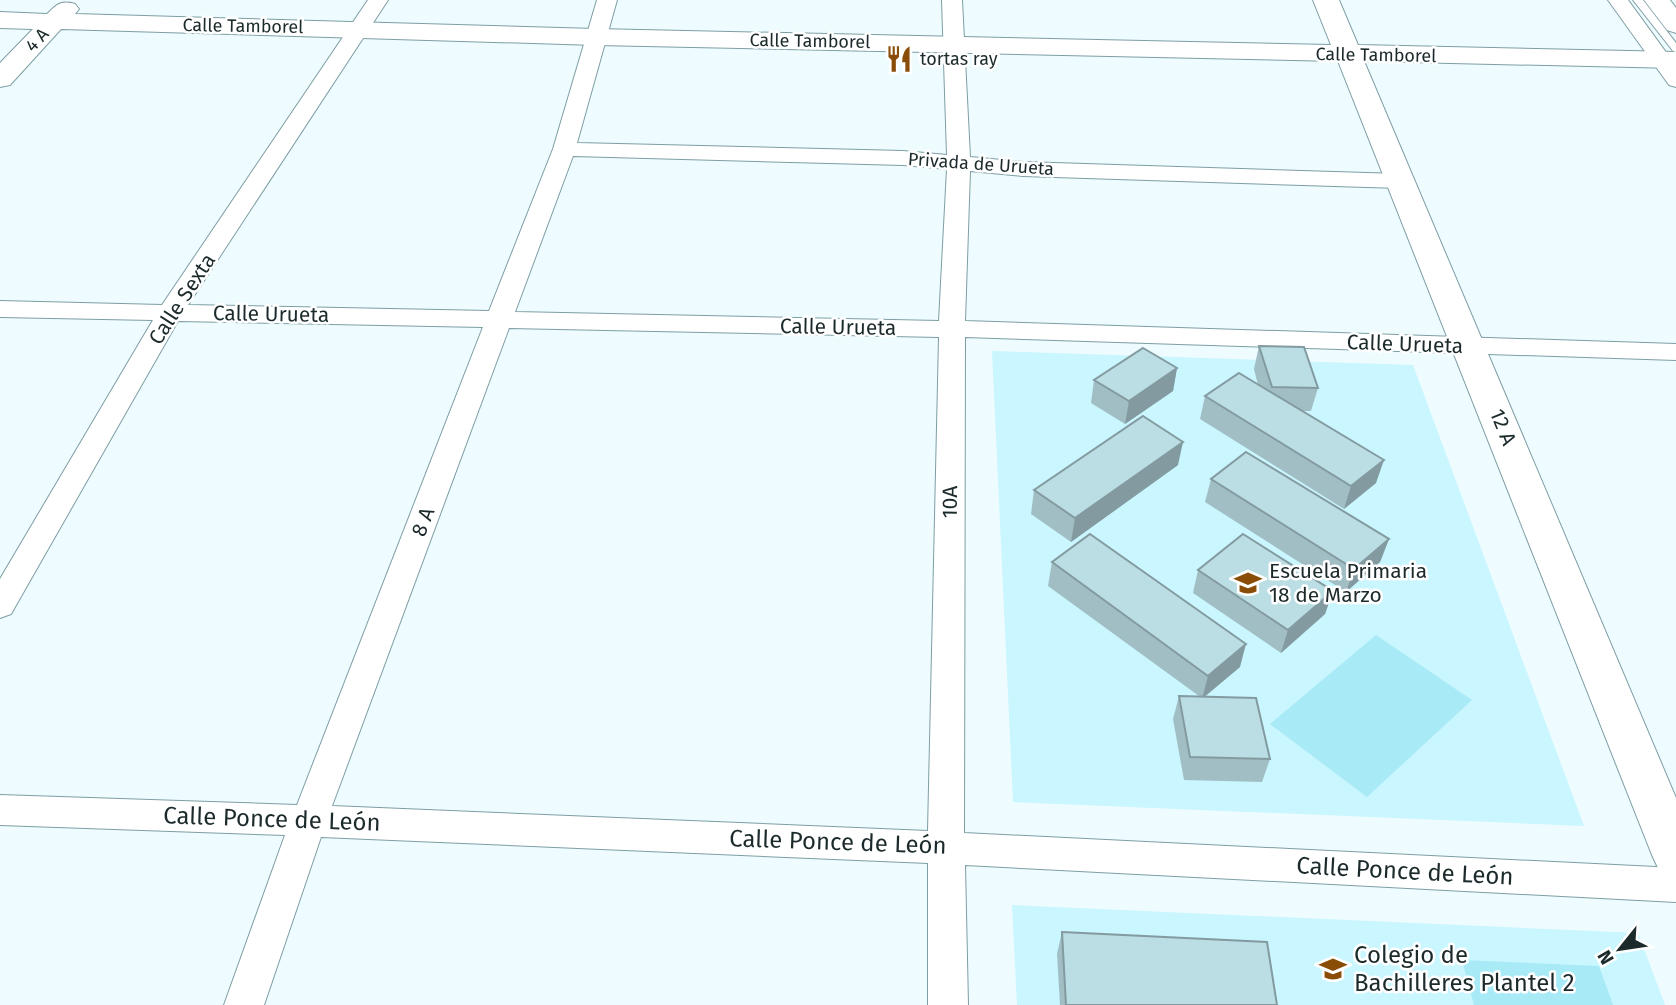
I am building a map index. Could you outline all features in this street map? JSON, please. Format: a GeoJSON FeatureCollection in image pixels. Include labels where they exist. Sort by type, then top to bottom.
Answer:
{"type":"FeatureCollection","features":[{"type":"Feature","properties":{"kind":"main road","name":"4 A"},"geometry":{"type":"LineString","coordinates":[[0,79],[74,0]]}},
{"type":"Feature","properties":{"kind":"main road","name":"12 A"},"geometry":{"type":"LineString","coordinates":[[1326,0],[1399,181],[1470,346],[1676,855]]}},
{"type":"Feature","properties":{"kind":"main road"},"geometry":{"type":"LineString","coordinates":[[1657,0],[1676,25]]}},
{"type":"Feature","properties":{"kind":"main road","name":"Calle Tamborel"},"geometry":{"type":"LineString","coordinates":[[0,20],[1672,63]]}},
{"type":"Feature","properties":{"kind":"street","name":"Calle Sexta"},"geometry":{"type":"LineString","coordinates":[[0,606],[172,311],[361,29],[377,0]]}},
{"type":"Feature","properties":{"kind":"street","name":"8 A"},"geometry":{"type":"LineString","coordinates":[[244,1005],[309,820],[564,149],[607,0]]}},
{"type":"Feature","properties":{"kind":"street","name":"10A"},"geometry":{"type":"LineString","coordinates":[[948,1005],[946,847],[952,329],[959,165],[952,0]]}},
{"type":"Feature","properties":{"kind":"street"},"geometry":{"type":"LineString","coordinates":[[1618,0],[1672,63]]}},
{"type":"Feature","properties":{"kind":"street","name":"Privada de Urueta"},"geometry":{"type":"LineString","coordinates":[[564,149],[904,158],[1037,170],[1399,181]]}},
{"type":"Feature","properties":{"kind":"street","name":"Calle Urueta"},"geometry":{"type":"LineString","coordinates":[[0,309],[952,329],[1676,352]]}},
{"type":"Feature","properties":{"kind":"street","name":"Calle Ponce de León"},"geometry":{"type":"LineString","coordinates":[[0,810],[946,847],[1676,885]]}},
{"type":"Feature","properties":{"kind":"lane"},"geometry":{"type":"LineString","coordinates":[[1638,0],[1672,63]]}},
{"type":"Feature","properties":{"kind":"shaded area","name":"Escuela Primaria 18 de Marzo"},"geometry":{"type":"Polygon","coordinates":[[[992,351],[1413,365],[1584,826],[1013,802],[992,351]]]}},
{"type":"Feature","properties":{"kind":"shaded area"},"geometry":{"type":"Polygon","coordinates":[[[1376,635],[1472,700],[1367,797],[1270,724],[1376,635]]]}},
{"type":"Feature","properties":{"kind":"shaded area","name":"Colegio de Bachilleres Plantel 2"},"geometry":{"type":"Polygon","coordinates":[[[1012,905],[1638,933],[1665,1005],[1017,1005],[1012,905]]]}},
{"type":"Feature","properties":{"kind":"shaded area"},"geometry":{"type":"Polygon","coordinates":[[[1462,960],[1599,966],[1613,1005],[1474,1005],[1462,960]]]}},
{"type":"Feature","properties":{"kind":"building"},"geometry":{"type":"Polygon","coordinates":[[[1259,346],[1304,347],[1318,388],[1272,387],[1259,346]]]}},
{"type":"Feature","properties":{"kind":"building"},"geometry":{"type":"Polygon","coordinates":[[[1143,348],[1177,368],[1129,401],[1094,380],[1143,348]]]}},
{"type":"Feature","properties":{"kind":"building"},"geometry":{"type":"Polygon","coordinates":[[[1239,373],[1384,460],[1351,486],[1205,396],[1239,373]]]}},
{"type":"Feature","properties":{"kind":"building"},"geometry":{"type":"Polygon","coordinates":[[[1143,416],[1183,442],[1075,518],[1034,490],[1143,416]]]}},
{"type":"Feature","properties":{"kind":"building"},"geometry":{"type":"Polygon","coordinates":[[[1246,452],[1389,539],[1354,569],[1211,479],[1246,452]]]}},
{"type":"Feature","properties":{"kind":"building"},"geometry":{"type":"Polygon","coordinates":[[[1090,534],[1246,644],[1208,676],[1052,562],[1090,534]]]}},
{"type":"Feature","properties":{"kind":"building"},"geometry":{"type":"Polygon","coordinates":[[[1243,534],[1333,591],[1288,630],[1198,570],[1243,534]]]}},
{"type":"Feature","properties":{"kind":"building"},"geometry":{"type":"Polygon","coordinates":[[[1179,696],[1256,698],[1270,759],[1190,757],[1179,696]]]}},
{"type":"Feature","properties":{"kind":"building"},"geometry":{"type":"Polygon","coordinates":[[[1062,932],[1267,942],[1277,1005],[1066,1005],[1062,932]]]}},
{"type":"Feature","properties":{"kind":"place","name":"tortas ray"},"geometry":{"type":"Point","coordinates":[899,59]}},
{"type":"Feature","properties":{"kind":"place","name":"Escuela Primaria 18 de Marzo"},"geometry":{"type":"Point","coordinates":[1248,583]}},
{"type":"Feature","properties":{"kind":"place","name":"Colegio de Bachilleres Plantel 2"},"geometry":{"type":"Point","coordinates":[1333,969]}}]}
